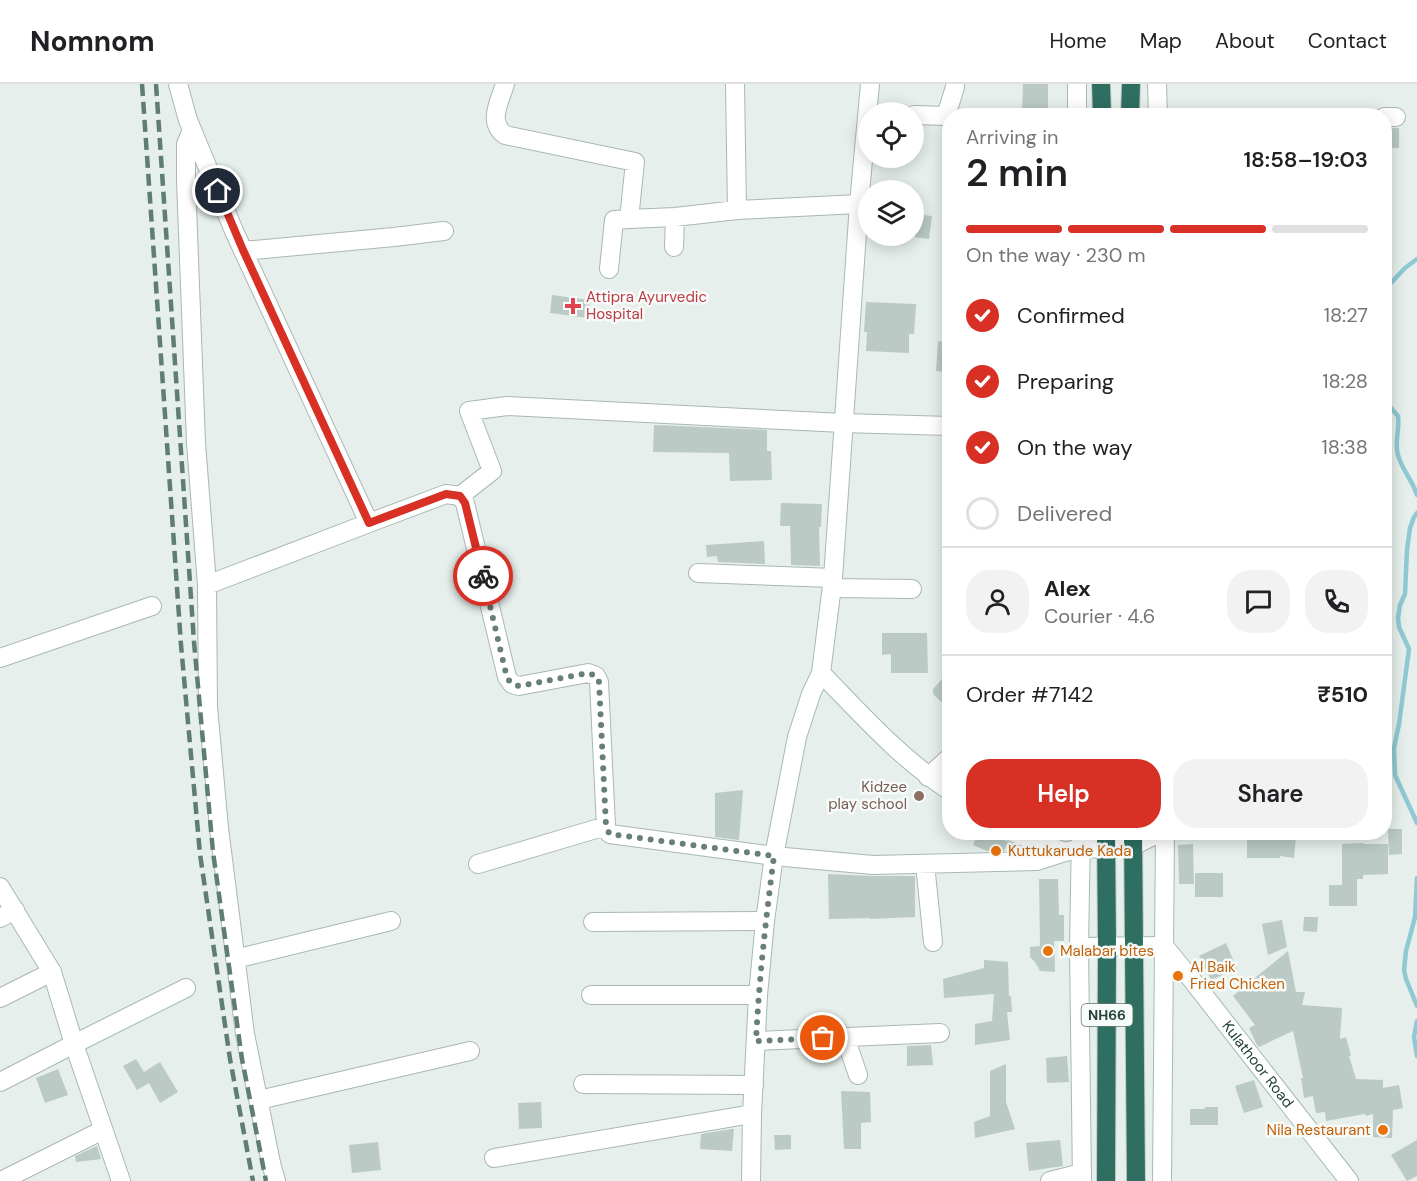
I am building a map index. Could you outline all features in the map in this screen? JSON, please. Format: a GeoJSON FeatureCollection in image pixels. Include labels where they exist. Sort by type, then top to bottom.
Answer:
{"type":"FeatureCollection","features":[{"type":"Feature","properties":{"kind":"highway"},"geometry":{"type":"LineString","coordinates":[[1101,84],[1102,108]]}},
{"type":"Feature","properties":{"kind":"highway"},"geometry":{"type":"LineString","coordinates":[[1130,108],[1131,84]]}},
{"type":"Feature","properties":{"kind":"highway","name":"NH66"},"geometry":{"type":"LineString","coordinates":[[1133,840],[1136,1181]]}},
{"type":"Feature","properties":{"kind":"highway","name":"NH66"},"geometry":{"type":"LineString","coordinates":[[1106,841],[1106,1181]]}},
{"type":"Feature","properties":{"kind":"street"},"geometry":{"type":"LineString","coordinates":[[178,84],[192,130],[243,250],[369,523]]}},
{"type":"Feature","properties":{"kind":"street"},"geometry":{"type":"LineString","coordinates":[[505,84],[496,113],[496,124],[499,131],[505,135],[635,162],[629,219]]}},
{"type":"Feature","properties":{"kind":"street"},"geometry":{"type":"LineString","coordinates":[[735,84],[737,210]]}},
{"type":"Feature","properties":{"kind":"street"},"geometry":{"type":"LineString","coordinates":[[869,102],[870,84]]}},
{"type":"Feature","properties":{"kind":"street"},"geometry":{"type":"LineString","coordinates":[[1077,84],[1077,108]]}},
{"type":"Feature","properties":{"kind":"street"},"geometry":{"type":"LineString","coordinates":[[1157,84],[1158,108]]}},
{"type":"Feature","properties":{"kind":"street"},"geometry":{"type":"LineString","coordinates":[[948,108],[955,87]]}},
{"type":"Feature","properties":{"kind":"street"},"geometry":{"type":"LineString","coordinates":[[924,115],[942,116]]}},
{"type":"Feature","properties":{"kind":"street"},"geometry":{"type":"LineString","coordinates":[[192,130],[186,144],[186,180],[196,443],[207,585],[208,707],[219,828],[245,1034],[276,1181]]}},
{"type":"Feature","properties":{"kind":"street"},"geometry":{"type":"LineString","coordinates":[[609,269],[614,220],[675,217],[737,210],[858,204]]}},
{"type":"Feature","properties":{"kind":"street"},"geometry":{"type":"LineString","coordinates":[[674,247],[675,217]]}},
{"type":"Feature","properties":{"kind":"street"},"geometry":{"type":"LineString","coordinates":[[752,1181],[752,1114],[758,995],[765,921],[774,856],[797,737],[811,694],[821,673],[832,583],[858,218]]}},
{"type":"Feature","properties":{"kind":"street"},"geometry":{"type":"LineString","coordinates":[[243,250],[444,231]]}},
{"type":"Feature","properties":{"kind":"street"},"geometry":{"type":"LineString","coordinates":[[207,585],[446,494],[460,496],[492,471],[469,411],[507,406],[942,426]]}},
{"type":"Feature","properties":{"kind":"street"},"geometry":{"type":"LineString","coordinates":[[460,496],[465,503],[507,678],[512,684],[519,686],[588,673],[596,676],[599,682],[606,826],[610,834],[774,856],[873,865],[1037,861],[1075,844]]}},
{"type":"Feature","properties":{"kind":"street"},"geometry":{"type":"LineString","coordinates":[[698,573],[912,589]]}},
{"type":"Feature","properties":{"kind":"street"},"geometry":{"type":"LineString","coordinates":[[2,651],[152,606]]}},
{"type":"Feature","properties":{"kind":"street"},"geometry":{"type":"LineString","coordinates":[[821,673],[928,777],[942,786]]}},
{"type":"Feature","properties":{"kind":"street"},"geometry":{"type":"LineString","coordinates":[[928,777],[942,764]]}},
{"type":"Feature","properties":{"kind":"street"},"geometry":{"type":"LineString","coordinates":[[478,864],[606,826]]}},
{"type":"Feature","properties":{"kind":"street"},"geometry":{"type":"LineString","coordinates":[[1054,840],[1075,844],[1106,841]]}},
{"type":"Feature","properties":{"kind":"street"},"geometry":{"type":"LineString","coordinates":[[1162,1181],[1163,840]]}},
{"type":"Feature","properties":{"kind":"street"},"geometry":{"type":"LineString","coordinates":[[1050,1181],[1082,1177],[1079,947],[1075,844]]}},
{"type":"Feature","properties":{"kind":"street"},"geometry":{"type":"LineString","coordinates":[[925,864],[933,942]]}},
{"type":"Feature","properties":{"kind":"street"},"geometry":{"type":"LineString","coordinates":[[0,887],[8,914],[52,972],[121,1181]]}},
{"type":"Feature","properties":{"kind":"street"},"geometry":{"type":"LineString","coordinates":[[235,959],[391,921]]}},
{"type":"Feature","properties":{"kind":"street"},"geometry":{"type":"LineString","coordinates":[[593,922],[765,921]]}},
{"type":"Feature","properties":{"kind":"street"},"geometry":{"type":"LineString","coordinates":[[1079,947],[1164,946]]}},
{"type":"Feature","properties":{"kind":"street","name":"Kulathoor Road"},"geometry":{"type":"LineString","coordinates":[[1164,946],[1349,1181]]}},
{"type":"Feature","properties":{"kind":"street"},"geometry":{"type":"LineString","coordinates":[[0,998],[52,972]]}},
{"type":"Feature","properties":{"kind":"street"},"geometry":{"type":"LineString","coordinates":[[0,1083],[186,988]]}},
{"type":"Feature","properties":{"kind":"street"},"geometry":{"type":"LineString","coordinates":[[591,995],[758,995]]}},
{"type":"Feature","properties":{"kind":"street"},"geometry":{"type":"LineString","coordinates":[[756,1041],[940,1033]]}},
{"type":"Feature","properties":{"kind":"street"},"geometry":{"type":"LineString","coordinates":[[845,1037],[858,1075]]}},
{"type":"Feature","properties":{"kind":"street"},"geometry":{"type":"LineString","coordinates":[[258,1100],[470,1051]]}},
{"type":"Feature","properties":{"kind":"street"},"geometry":{"type":"LineString","coordinates":[[584,1084],[754,1085]]}},
{"type":"Feature","properties":{"kind":"street"},"geometry":{"type":"LineString","coordinates":[[494,1158],[752,1114]]}},
{"type":"Feature","properties":{"kind":"street"},"geometry":{"type":"LineString","coordinates":[[1,1181],[103,1130]]}},
{"type":"Feature","properties":{"kind":"building"},"geometry":{"type":"Polygon","coordinates":[[[1023,84],[1048,84],[1048,108],[1022,108],[1023,84]]]}},
{"type":"Feature","properties":{"kind":"building"},"geometry":{"type":"Polygon","coordinates":[[[1392,128],[1399,128],[1399,148],[1392,148],[1392,128]]]}},
{"type":"Feature","properties":{"kind":"building"},"geometry":{"type":"Polygon","coordinates":[[[924,215],[932,216],[929,239],[924,238],[924,215]]]}},
{"type":"Feature","properties":{"kind":"building"},"geometry":{"type":"Polygon","coordinates":[[[552,295],[590,300],[588,318],[550,313],[552,295]]]}},
{"type":"Feature","properties":{"kind":"building"},"geometry":{"type":"Polygon","coordinates":[[[866,302],[916,304],[914,334],[909,334],[909,353],[866,351],[867,332],[864,332],[866,302]]]}},
{"type":"Feature","properties":{"kind":"building"},"geometry":{"type":"Polygon","coordinates":[[[938,341],[942,341],[942,371],[936,371],[938,341]]]}},
{"type":"Feature","properties":{"kind":"building"},"geometry":{"type":"Polygon","coordinates":[[[654,425],[767,430],[767,451],[771,451],[772,480],[730,481],[729,453],[653,452],[654,425]]]}},
{"type":"Feature","properties":{"kind":"building"},"geometry":{"type":"Polygon","coordinates":[[[781,503],[822,504],[821,527],[819,527],[820,566],[791,565],[790,526],[780,526],[781,503]]]}},
{"type":"Feature","properties":{"kind":"building"},"geometry":{"type":"Polygon","coordinates":[[[764,541],[765,564],[718,562],[717,556],[707,557],[706,545],[764,541]]]}},
{"type":"Feature","properties":{"kind":"building"},"geometry":{"type":"Polygon","coordinates":[[[882,633],[927,633],[928,673],[891,673],[891,654],[882,655],[882,633]]]}},
{"type":"Feature","properties":{"kind":"building"},"geometry":{"type":"Polygon","coordinates":[[[942,679],[942,702],[933,694],[933,689],[942,679]]]}},
{"type":"Feature","properties":{"kind":"building"},"geometry":{"type":"Polygon","coordinates":[[[743,790],[739,840],[715,837],[715,793],[743,790]]]}},
{"type":"Feature","properties":{"kind":"building"},"geometry":{"type":"Polygon","coordinates":[[[1392,829],[1402,829],[1402,854],[1389,855],[1388,840],[1392,840],[1392,829]]]}},
{"type":"Feature","properties":{"kind":"building"},"geometry":{"type":"Polygon","coordinates":[[[975,840],[1008,842],[1004,851],[987,851],[973,845],[975,840]]]}},
{"type":"Feature","properties":{"kind":"building"},"geometry":{"type":"Polygon","coordinates":[[[1247,840],[1296,840],[1294,858],[1280,856],[1280,858],[1247,858],[1247,840]]]}},
{"type":"Feature","properties":{"kind":"building"},"geometry":{"type":"Polygon","coordinates":[[[1193,844],[1194,884],[1179,884],[1178,845],[1193,844]]]}},
{"type":"Feature","properties":{"kind":"building"},"geometry":{"type":"Polygon","coordinates":[[[1342,844],[1388,844],[1388,874],[1363,875],[1363,879],[1357,879],[1357,906],[1329,906],[1329,885],[1342,885],[1342,844]]]}},
{"type":"Feature","properties":{"kind":"building"},"geometry":{"type":"Polygon","coordinates":[[[1195,873],[1223,873],[1223,897],[1195,897],[1195,873]]]}},
{"type":"Feature","properties":{"kind":"building"},"geometry":{"type":"Polygon","coordinates":[[[828,874],[915,876],[915,917],[829,919],[828,874]]]}},
{"type":"Feature","properties":{"kind":"building"},"geometry":{"type":"Polygon","coordinates":[[[1039,879],[1058,879],[1059,915],[1064,915],[1064,941],[1054,941],[1055,972],[1040,971],[1030,957],[1030,947],[1040,946],[1039,879]]]}},
{"type":"Feature","properties":{"kind":"building"},"geometry":{"type":"Polygon","coordinates":[[[1304,917],[1318,917],[1317,932],[1303,931],[1304,917]]]}},
{"type":"Feature","properties":{"kind":"building"},"geometry":{"type":"Polygon","coordinates":[[[1282,920],[1287,947],[1268,955],[1262,924],[1282,920]]]}},
{"type":"Feature","properties":{"kind":"building"},"geometry":{"type":"Polygon","coordinates":[[[1226,943],[1237,969],[1211,980],[1199,956],[1226,943]]]}},
{"type":"Feature","properties":{"kind":"building"},"geometry":{"type":"Polygon","coordinates":[[[1288,951],[1296,992],[1305,992],[1302,1005],[1342,1008],[1340,1039],[1346,1037],[1356,1079],[1383,1080],[1383,1088],[1399,1085],[1403,1108],[1393,1110],[1392,1138],[1373,1137],[1373,1114],[1326,1121],[1325,1112],[1316,1113],[1313,1096],[1304,1098],[1301,1078],[1303,1078],[1293,1031],[1259,1047],[1257,1045],[1249,1028],[1255,1025],[1233,996],[1288,951]]]}},
{"type":"Feature","properties":{"kind":"building"},"geometry":{"type":"Polygon","coordinates":[[[984,960],[1008,962],[1012,1012],[1007,1012],[1010,1040],[975,1045],[975,1024],[992,1021],[994,994],[944,998],[943,979],[984,968],[984,960]]]}},
{"type":"Feature","properties":{"kind":"building"},"geometry":{"type":"Polygon","coordinates":[[[931,1045],[933,1065],[907,1066],[907,1046],[931,1045]]]}},
{"type":"Feature","properties":{"kind":"building"},"geometry":{"type":"Polygon","coordinates":[[[1067,1056],[1069,1082],[1047,1083],[1046,1058],[1067,1056]]]}},
{"type":"Feature","properties":{"kind":"building"},"geometry":{"type":"Polygon","coordinates":[[[136,1059],[144,1072],[160,1062],[178,1092],[160,1103],[149,1083],[137,1090],[123,1066],[136,1059]]]}},
{"type":"Feature","properties":{"kind":"building"},"geometry":{"type":"Polygon","coordinates":[[[1006,1064],[1006,1102],[1015,1129],[975,1138],[974,1122],[990,1116],[990,1071],[1006,1064]]]}},
{"type":"Feature","properties":{"kind":"building"},"geometry":{"type":"Polygon","coordinates":[[[58,1069],[68,1095],[45,1103],[36,1078],[58,1069]]]}},
{"type":"Feature","properties":{"kind":"building"},"geometry":{"type":"Polygon","coordinates":[[[1254,1080],[1263,1107],[1244,1113],[1235,1086],[1254,1080]]]}},
{"type":"Feature","properties":{"kind":"building"},"geometry":{"type":"Polygon","coordinates":[[[841,1091],[870,1092],[871,1122],[861,1123],[861,1149],[844,1149],[841,1091]]]}},
{"type":"Feature","properties":{"kind":"building"},"geometry":{"type":"Polygon","coordinates":[[[541,1102],[542,1128],[519,1129],[518,1103],[541,1102]]]}},
{"type":"Feature","properties":{"kind":"building"},"geometry":{"type":"Polygon","coordinates":[[[1205,1107],[1218,1107],[1218,1125],[1190,1125],[1190,1109],[1205,1109],[1205,1107]]]}},
{"type":"Feature","properties":{"kind":"building"},"geometry":{"type":"Polygon","coordinates":[[[734,1129],[732,1151],[700,1149],[701,1134],[734,1129]]]}},
{"type":"Feature","properties":{"kind":"building"},"geometry":{"type":"Polygon","coordinates":[[[774,1135],[791,1135],[791,1149],[775,1150],[774,1135]]]}},
{"type":"Feature","properties":{"kind":"building"},"geometry":{"type":"Polygon","coordinates":[[[1060,1140],[1063,1166],[1029,1171],[1026,1143],[1060,1140]]]}},
{"type":"Feature","properties":{"kind":"building"},"geometry":{"type":"Polygon","coordinates":[[[1417,1140],[1417,1176],[1407,1181],[1391,1155],[1417,1140]]]}},
{"type":"Feature","properties":{"kind":"building"},"geometry":{"type":"Polygon","coordinates":[[[378,1142],[381,1170],[352,1173],[349,1145],[378,1142]]]}},
{"type":"Feature","properties":{"kind":"building"},"geometry":{"type":"Polygon","coordinates":[[[97,1146],[101,1159],[76,1162],[75,1156],[97,1146]]]}},
{"type":"Feature","properties":{"kind":"waterway"},"geometry":{"type":"LineString","coordinates":[[1392,282],[1417,259]]}},
{"type":"Feature","properties":{"kind":"waterway"},"geometry":{"type":"LineString","coordinates":[[1392,409],[1398,416],[1398,455],[1417,495]]}},
{"type":"Feature","properties":{"kind":"waterway"},"geometry":{"type":"LineString","coordinates":[[1417,513],[1410,528],[1405,594],[1398,618],[1399,627],[1409,649],[1394,748],[1395,775],[1417,823]]}},
{"type":"Feature","properties":{"kind":"waterway"},"geometry":{"type":"LineString","coordinates":[[1417,878],[1415,917],[1406,951],[1404,970],[1417,1006]]}},
{"type":"Feature","properties":{"kind":"waterway"},"geometry":{"type":"LineString","coordinates":[[1417,1021],[1414,1037],[1417,1056]]}},
{"type":"Feature","properties":{"kind":"railway"},"geometry":{"type":"LineString","coordinates":[[142,84],[181,645],[200,854],[230,1059],[253,1181]]}},
{"type":"Feature","properties":{"kind":"railway"},"geometry":{"type":"LineString","coordinates":[[156,84],[194,642],[213,852],[242,1059],[266,1181]]}},
{"type":"Feature","properties":{"kind":"way so far"},"geometry":{"type":"LineString","coordinates":[[483,576],[507,678],[512,684],[519,686],[588,673],[596,676],[599,682],[606,826],[610,834],[774,856],[765,921],[756,1041],[823,1038]]}},
{"type":"Feature","properties":{"kind":"place","name":"Attipra Ayurvedic Hospital"},"geometry":{"type":"Point","coordinates":[573,306]}},
{"type":"Feature","properties":{"kind":"place","name":"Kidzee play school"},"geometry":{"type":"Point","coordinates":[919,796]}},
{"type":"Feature","properties":{"kind":"place","name":"Kuttukarude Kada"},"geometry":{"type":"Point","coordinates":[996,851]}},
{"type":"Feature","properties":{"kind":"place","name":"Malabar bites"},"geometry":{"type":"Point","coordinates":[1048,951]}},
{"type":"Feature","properties":{"kind":"place","name":"Al Baik Fried Chicken"},"geometry":{"type":"Point","coordinates":[1178,976]}},
{"type":"Feature","properties":{"kind":"place","name":"Nila Restaurant"},"geometry":{"type":"Point","coordinates":[1383,1130]}},
{"type":"Feature","properties":{"kind":"route"},"geometry":{"type":"LineString","coordinates":[[218,191],[234,231],[369,523],[446,494],[460,496],[465,503],[483,576]]}}]}
